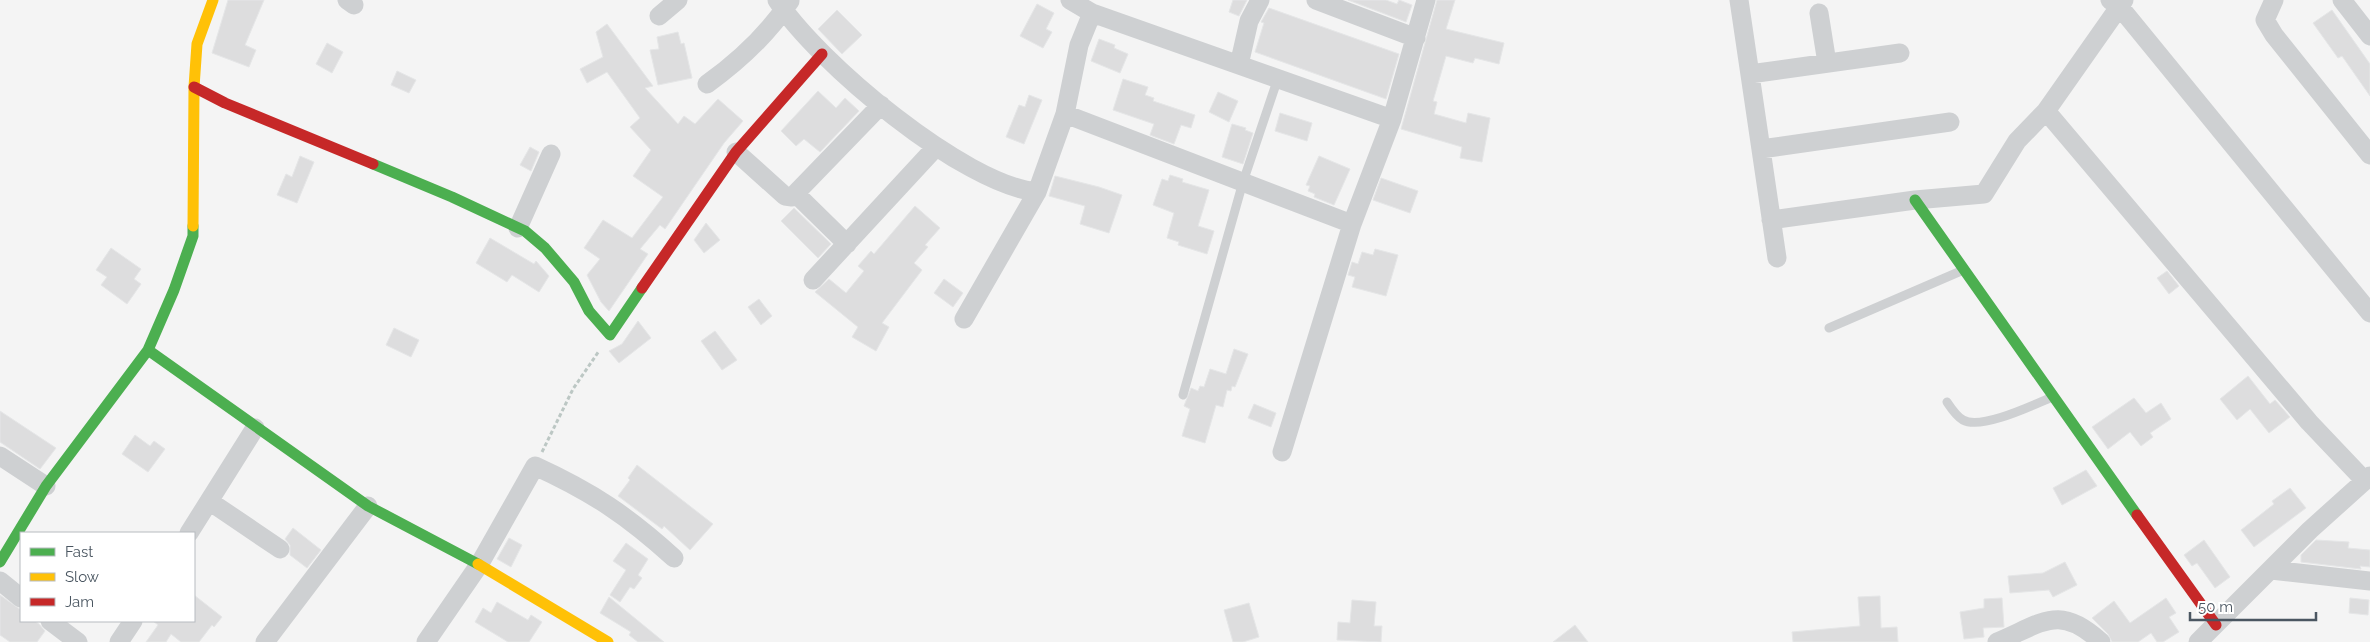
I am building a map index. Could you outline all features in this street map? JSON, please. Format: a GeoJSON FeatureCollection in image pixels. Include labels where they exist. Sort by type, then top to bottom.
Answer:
{"type":"FeatureCollection","features":[{"type":"Feature","properties":{"kind":"street"},"geometry":{"type":"LineString","coordinates":[[0,562],[46,486],[148,350],[193,236],[194,87],[197,44],[213,0]]}},
{"type":"Feature","properties":{"kind":"street"},"geometry":{"type":"LineString","coordinates":[[659,16],[678,0]]}},
{"type":"Feature","properties":{"kind":"street"},"geometry":{"type":"LineString","coordinates":[[1070,0],[1092,13],[1392,119]]}},
{"type":"Feature","properties":{"kind":"street"},"geometry":{"type":"LineString","coordinates":[[1240,64],[1249,21],[1260,0]]}},
{"type":"Feature","properties":{"kind":"street"},"geometry":{"type":"LineString","coordinates":[[1316,0],[1416,38]]}},
{"type":"Feature","properties":{"kind":"street"},"geometry":{"type":"LineString","coordinates":[[1739,0],[1777,258]]}},
{"type":"Feature","properties":{"kind":"street"},"geometry":{"type":"LineString","coordinates":[[2274,0],[2265,20],[2274,36],[2370,154]]}},
{"type":"Feature","properties":{"kind":"street"},"geometry":{"type":"LineString","coordinates":[[2342,0],[2370,36]]}},
{"type":"Feature","properties":{"kind":"street"},"geometry":{"type":"LineString","coordinates":[[1282,452],[1352,224],[1392,119],[1416,38],[1423,1]]}},
{"type":"Feature","properties":{"kind":"street"},"geometry":{"type":"LineString","coordinates":[[1772,220],[1915,200],[1984,194],[2017,141],[2046,111],[2118,2],[2370,313]]}},
{"type":"Feature","properties":{"kind":"street"},"geometry":{"type":"LineString","coordinates":[[707,84],[752,47],[784,4],[822,54],[881,105],[936,146],[994,181],[1020,190],[1037,192]]}},
{"type":"Feature","properties":{"kind":"street"},"geometry":{"type":"LineString","coordinates":[[964,319],[1037,192],[1065,114],[1079,46],[1092,13]]}},
{"type":"Feature","properties":{"kind":"street"},"geometry":{"type":"LineString","coordinates":[[1820,14],[1827,63]]}},
{"type":"Feature","properties":{"kind":"street"},"geometry":{"type":"LineString","coordinates":[[1750,74],[1900,53]]}},
{"type":"Feature","properties":{"kind":"street"},"geometry":{"type":"LineString","coordinates":[[194,87],[226,103],[452,197],[518,228],[545,248],[574,282],[589,311],[610,335],[736,152],[822,54]]}},
{"type":"Feature","properties":{"kind":"street"},"geometry":{"type":"LineString","coordinates":[[736,152],[785,196],[792,197],[881,105]]}},
{"type":"Feature","properties":{"kind":"street"},"geometry":{"type":"LineString","coordinates":[[2046,111],[2309,422],[2368,479],[2198,642]]}},
{"type":"Feature","properties":{"kind":"street"},"geometry":{"type":"LineString","coordinates":[[1065,114],[1352,224]]}},
{"type":"Feature","properties":{"kind":"street"},"geometry":{"type":"LineString","coordinates":[[1761,149],[1950,122]]}},
{"type":"Feature","properties":{"kind":"street"},"geometry":{"type":"LineString","coordinates":[[813,280],[936,146]]}},
{"type":"Feature","properties":{"kind":"street"},"geometry":{"type":"LineString","coordinates":[[518,228],[551,154]]}},
{"type":"Feature","properties":{"kind":"street"},"geometry":{"type":"LineString","coordinates":[[796,194],[847,244]]}},
{"type":"Feature","properties":{"kind":"street"},"geometry":{"type":"LineString","coordinates":[[1915,200],[2052,397],[2216,625]]}},
{"type":"Feature","properties":{"kind":"street"},"geometry":{"type":"LineString","coordinates":[[148,350],[255,428],[368,506],[479,565],[608,642]]}},
{"type":"Feature","properties":{"kind":"street"},"geometry":{"type":"LineString","coordinates":[[190,532],[255,428]]}},
{"type":"Feature","properties":{"kind":"street"},"geometry":{"type":"LineString","coordinates":[[0,456],[46,486]]}},
{"type":"Feature","properties":{"kind":"street"},"geometry":{"type":"LineString","coordinates":[[426,642],[479,565],[535,466],[571,483],[614,508],[643,530],[674,558]]}},
{"type":"Feature","properties":{"kind":"street"},"geometry":{"type":"LineString","coordinates":[[209,501],[280,549]]}},
{"type":"Feature","properties":{"kind":"street"},"geometry":{"type":"LineString","coordinates":[[265,642],[368,506]]}},
{"type":"Feature","properties":{"kind":"street"},"geometry":{"type":"LineString","coordinates":[[2271,570],[2370,581]]}},
{"type":"Feature","properties":{"kind":"street"},"geometry":{"type":"LineString","coordinates":[[0,581],[20,597]]}},
{"type":"Feature","properties":{"kind":"street"},"geometry":{"type":"LineString","coordinates":[[1997,642],[2044,622],[2060,618],[2080,624],[2101,642]]}},
{"type":"Feature","properties":{"kind":"street"},"geometry":{"type":"LineString","coordinates":[[51,622],[78,642]]}},
{"type":"Feature","properties":{"kind":"street"},"geometry":{"type":"LineString","coordinates":[[119,642],[132,622]]}},
{"type":"Feature","properties":{"kind":"lane"},"geometry":{"type":"LineString","coordinates":[[1183,395],[1243,182],[1278,78]]}},
{"type":"Feature","properties":{"kind":"lane"},"geometry":{"type":"LineString","coordinates":[[1829,328],[1964,270]]}},
{"type":"Feature","properties":{"kind":"lane"},"geometry":{"type":"LineString","coordinates":[[1947,402],[1961,419],[1978,422],[2007,415],[2052,397]]}},
{"type":"Feature","properties":{"kind":"path"},"geometry":{"type":"LineString","coordinates":[[535,466],[573,389],[610,335]]}},
{"type":"Feature","properties":{"kind":"building"},"geometry":{"type":"Polygon","coordinates":[[[228,0],[264,0],[245,45],[256,50],[249,67],[212,53],[228,0]]]}},
{"type":"Feature","properties":{"kind":"building"},"geometry":{"type":"Polygon","coordinates":[[[1233,0],[1247,0],[1239,16],[1229,12],[1233,0]]]}},
{"type":"Feature","properties":{"kind":"building"},"geometry":{"type":"Polygon","coordinates":[[[1348,0],[1386,0],[1397,4],[1399,0],[1412,5],[1406,22],[1348,0]]]}},
{"type":"Feature","properties":{"kind":"building"},"geometry":{"type":"Polygon","coordinates":[[[1437,0],[1455,0],[1446,29],[1504,43],[1499,64],[1475,58],[1473,63],[1446,56],[1433,101],[1437,102],[1434,114],[1466,123],[1468,113],[1490,118],[1482,162],[1460,158],[1462,147],[1401,129],[1437,0]]]}},
{"type":"Feature","properties":{"kind":"building"},"geometry":{"type":"Polygon","coordinates":[[[1037,4],[1054,13],[1046,29],[1052,32],[1043,48],[1020,36],[1037,4]]]}},
{"type":"Feature","properties":{"kind":"building"},"geometry":{"type":"Polygon","coordinates":[[[1269,8],[1399,54],[1386,99],[1255,52],[1264,23],[1261,22],[1269,8]]]}},
{"type":"Feature","properties":{"kind":"building"},"geometry":{"type":"Polygon","coordinates":[[[837,10],[862,35],[842,54],[818,29],[837,10]]]}},
{"type":"Feature","properties":{"kind":"building"},"geometry":{"type":"Polygon","coordinates":[[[2332,10],[2370,64],[2370,96],[2342,56],[2338,58],[2313,23],[2332,10]]]}},
{"type":"Feature","properties":{"kind":"building"},"geometry":{"type":"Polygon","coordinates":[[[607,24],[653,86],[645,88],[678,124],[684,116],[695,124],[718,99],[743,121],[724,143],[665,229],[660,225],[640,249],[648,254],[609,311],[601,302],[587,275],[600,259],[584,248],[603,220],[632,238],[663,197],[633,176],[651,150],[630,127],[640,118],[607,72],[587,83],[580,69],[603,57],[596,32],[607,24]]]}},
{"type":"Feature","properties":{"kind":"building"},"geometry":{"type":"Polygon","coordinates":[[[678,32],[681,44],[684,43],[692,78],[658,85],[650,50],[659,49],[657,37],[678,32]]]}},
{"type":"Feature","properties":{"kind":"building"},"geometry":{"type":"Polygon","coordinates":[[[1099,39],[1115,45],[1114,48],[1128,54],[1120,73],[1091,61],[1099,39]]]}},
{"type":"Feature","properties":{"kind":"building"},"geometry":{"type":"Polygon","coordinates":[[[327,43],[343,52],[332,73],[316,64],[327,43]]]}},
{"type":"Feature","properties":{"kind":"building"},"geometry":{"type":"Polygon","coordinates":[[[397,71],[416,80],[409,93],[391,85],[397,71]]]}},
{"type":"Feature","properties":{"kind":"building"},"geometry":{"type":"Polygon","coordinates":[[[1123,79],[1148,87],[1145,95],[1154,98],[1153,101],[1195,115],[1191,128],[1181,125],[1174,144],[1150,135],[1154,124],[1113,110],[1123,79]]]}},
{"type":"Feature","properties":{"kind":"building"},"geometry":{"type":"Polygon","coordinates":[[[818,91],[836,108],[845,98],[859,111],[820,152],[804,139],[796,146],[781,131],[818,91]]]}},
{"type":"Feature","properties":{"kind":"building"},"geometry":{"type":"Polygon","coordinates":[[[1218,92],[1238,101],[1229,122],[1209,112],[1218,92]]]}},
{"type":"Feature","properties":{"kind":"building"},"geometry":{"type":"Polygon","coordinates":[[[1029,95],[1042,100],[1024,144],[1006,137],[1019,105],[1025,107],[1029,95]]]}},
{"type":"Feature","properties":{"kind":"building"},"geometry":{"type":"Polygon","coordinates":[[[1280,113],[1312,123],[1307,141],[1275,131],[1280,113]]]}},
{"type":"Feature","properties":{"kind":"building"},"geometry":{"type":"Polygon","coordinates":[[[1232,124],[1246,128],[1245,130],[1253,133],[1243,164],[1222,157],[1232,124]]]}},
{"type":"Feature","properties":{"kind":"building"},"geometry":{"type":"Polygon","coordinates":[[[530,147],[539,152],[531,171],[520,165],[530,147]]]}},
{"type":"Feature","properties":{"kind":"building"},"geometry":{"type":"Polygon","coordinates":[[[300,156],[314,162],[297,203],[277,195],[286,174],[292,177],[300,156]]]}},
{"type":"Feature","properties":{"kind":"building"},"geometry":{"type":"Polygon","coordinates":[[[1319,156],[1350,169],[1334,205],[1314,197],[1315,194],[1308,191],[1310,186],[1306,185],[1319,156]]]}},
{"type":"Feature","properties":{"kind":"building"},"geometry":{"type":"Polygon","coordinates":[[[1170,175],[1183,179],[1182,182],[1209,190],[1198,226],[1214,231],[1207,254],[1178,245],[1179,242],[1167,238],[1174,213],[1153,205],[1162,179],[1168,181],[1170,175]]]}},
{"type":"Feature","properties":{"kind":"building"},"geometry":{"type":"Polygon","coordinates":[[[1055,176],[1122,195],[1109,233],[1080,224],[1085,206],[1049,196],[1055,176]]]}},
{"type":"Feature","properties":{"kind":"building"},"geometry":{"type":"Polygon","coordinates":[[[1381,178],[1418,191],[1410,213],[1373,200],[1381,178]]]}},
{"type":"Feature","properties":{"kind":"building"},"geometry":{"type":"Polygon","coordinates":[[[915,206],[940,228],[925,245],[928,247],[914,263],[922,270],[882,323],[889,327],[876,351],[852,337],[858,327],[815,292],[829,279],[846,293],[864,271],[858,266],[871,251],[874,254],[915,206]]]}},
{"type":"Feature","properties":{"kind":"building"},"geometry":{"type":"Polygon","coordinates":[[[794,208],[831,244],[818,258],[781,221],[794,208]]]}},
{"type":"Feature","properties":{"kind":"building"},"geometry":{"type":"Polygon","coordinates":[[[706,223],[720,240],[704,253],[694,240],[706,223]]]}},
{"type":"Feature","properties":{"kind":"building"},"geometry":{"type":"Polygon","coordinates":[[[490,238],[534,264],[536,261],[549,276],[539,292],[512,275],[507,282],[476,263],[490,238]]]}},
{"type":"Feature","properties":{"kind":"building"},"geometry":{"type":"Polygon","coordinates":[[[111,248],[141,269],[134,279],[141,284],[127,304],[101,285],[107,277],[96,270],[111,248]]]}},
{"type":"Feature","properties":{"kind":"building"},"geometry":{"type":"Polygon","coordinates":[[[1375,249],[1398,255],[1386,296],[1352,287],[1355,277],[1348,275],[1352,262],[1358,264],[1362,252],[1373,255],[1375,249]]]}},
{"type":"Feature","properties":{"kind":"building"},"geometry":{"type":"Polygon","coordinates":[[[2167,271],[2179,286],[2169,294],[2157,278],[2167,271]]]}},
{"type":"Feature","properties":{"kind":"building"},"geometry":{"type":"Polygon","coordinates":[[[944,279],[963,293],[953,307],[934,293],[944,279]]]}},
{"type":"Feature","properties":{"kind":"building"},"geometry":{"type":"Polygon","coordinates":[[[759,299],[772,316],[761,325],[748,307],[759,299]]]}},
{"type":"Feature","properties":{"kind":"building"},"geometry":{"type":"Polygon","coordinates":[[[638,321],[651,338],[619,363],[609,351],[622,344],[638,321]]]}},
{"type":"Feature","properties":{"kind":"building"},"geometry":{"type":"Polygon","coordinates":[[[394,328],[419,340],[411,357],[386,345],[394,328]]]}},
{"type":"Feature","properties":{"kind":"building"},"geometry":{"type":"Polygon","coordinates":[[[715,331],[737,360],[722,370],[701,341],[715,331]]]}},
{"type":"Feature","properties":{"kind":"building"},"geometry":{"type":"Polygon","coordinates":[[[1234,349],[1248,354],[1235,387],[1232,386],[1231,391],[1227,390],[1223,407],[1216,405],[1205,443],[1182,436],[1190,409],[1184,406],[1191,388],[1198,391],[1200,386],[1204,387],[1210,369],[1226,374],[1234,349]]]}},
{"type":"Feature","properties":{"kind":"building"},"geometry":{"type":"Polygon","coordinates":[[[2248,376],[2270,404],[2275,400],[2290,417],[2269,433],[2250,409],[2237,420],[2220,399],[2248,376]]]}},
{"type":"Feature","properties":{"kind":"building"},"geometry":{"type":"Polygon","coordinates":[[[2134,398],[2146,413],[2161,403],[2171,419],[2150,433],[2153,437],[2141,446],[2130,432],[2108,449],[2092,427],[2134,398]]]}},
{"type":"Feature","properties":{"kind":"building"},"geometry":{"type":"Polygon","coordinates":[[[1254,404],[1276,413],[1271,427],[1248,418],[1254,404]]]}},
{"type":"Feature","properties":{"kind":"building"},"geometry":{"type":"Polygon","coordinates":[[[0,411],[56,448],[40,469],[0,442],[0,411]]]}},
{"type":"Feature","properties":{"kind":"building"},"geometry":{"type":"Polygon","coordinates":[[[135,435],[150,446],[154,441],[165,449],[148,472],[122,454],[135,435]]]}},
{"type":"Feature","properties":{"kind":"building"},"geometry":{"type":"Polygon","coordinates":[[[637,465],[713,524],[690,550],[664,526],[662,529],[618,496],[630,480],[628,478],[637,465]]]}},
{"type":"Feature","properties":{"kind":"building"},"geometry":{"type":"Polygon","coordinates":[[[2086,470],[2097,486],[2062,505],[2053,488],[2086,470]]]}},
{"type":"Feature","properties":{"kind":"building"},"geometry":{"type":"Polygon","coordinates":[[[2290,488],[2306,508],[2254,547],[2241,530],[2274,504],[2272,501],[2290,488]]]}},
{"type":"Feature","properties":{"kind":"building"},"geometry":{"type":"Polygon","coordinates":[[[293,528],[321,550],[307,568],[290,555],[290,545],[285,539],[293,528]]]}},
{"type":"Feature","properties":{"kind":"building"},"geometry":{"type":"Polygon","coordinates":[[[509,538],[522,545],[511,567],[497,559],[509,538]]]}},
{"type":"Feature","properties":{"kind":"building"},"geometry":{"type":"Polygon","coordinates":[[[2204,540],[2230,577],[2215,588],[2197,563],[2192,566],[2184,555],[2204,540]]]}},
{"type":"Feature","properties":{"kind":"building"},"geometry":{"type":"Polygon","coordinates":[[[2316,540],[2349,542],[2348,548],[2370,550],[2370,567],[2360,566],[2361,569],[2301,562],[2301,555],[2316,540]]]}},
{"type":"Feature","properties":{"kind":"building"},"geometry":{"type":"Polygon","coordinates":[[[626,543],[648,559],[638,575],[642,578],[634,589],[630,587],[620,602],[610,595],[626,570],[613,561],[626,543]]]}},
{"type":"Feature","properties":{"kind":"building"},"geometry":{"type":"Polygon","coordinates":[[[2065,562],[2077,585],[2053,597],[2049,590],[2010,593],[2008,576],[2043,573],[2065,562]]]}},
{"type":"Feature","properties":{"kind":"building"},"geometry":{"type":"Polygon","coordinates":[[[0,595],[20,609],[20,622],[36,622],[45,631],[37,642],[10,642],[0,635],[0,595]]]}},
{"type":"Feature","properties":{"kind":"building"},"geometry":{"type":"Polygon","coordinates":[[[195,596],[222,617],[214,627],[212,625],[199,642],[181,642],[171,634],[166,642],[146,642],[158,625],[154,622],[195,622],[195,596]]]}},
{"type":"Feature","properties":{"kind":"building"},"geometry":{"type":"Polygon","coordinates":[[[1880,596],[1881,628],[1897,627],[1898,642],[1793,642],[1792,632],[1860,626],[1858,597],[1880,596]]]}},
{"type":"Feature","properties":{"kind":"building"},"geometry":{"type":"Polygon","coordinates":[[[609,597],[664,642],[638,642],[629,635],[631,632],[600,613],[609,597]]]}},
{"type":"Feature","properties":{"kind":"building"},"geometry":{"type":"Polygon","coordinates":[[[2002,598],[2004,627],[1983,628],[1984,637],[1964,639],[1960,612],[1984,608],[1984,599],[2002,598]]]}},
{"type":"Feature","properties":{"kind":"building"},"geometry":{"type":"Polygon","coordinates":[[[2166,598],[2176,613],[2169,617],[2179,632],[2163,642],[2157,642],[2151,633],[2138,642],[2112,642],[2108,634],[2092,618],[2114,601],[2130,623],[2166,598]]]}},
{"type":"Feature","properties":{"kind":"building"},"geometry":{"type":"Polygon","coordinates":[[[2350,598],[2369,600],[2368,615],[2349,613],[2350,598]]]}},
{"type":"Feature","properties":{"kind":"building"},"geometry":{"type":"Polygon","coordinates":[[[1352,600],[1376,602],[1374,626],[1382,626],[1381,642],[1337,640],[1338,622],[1350,623],[1352,600]]]}},
{"type":"Feature","properties":{"kind":"building"},"geometry":{"type":"Polygon","coordinates":[[[497,602],[528,620],[531,615],[542,622],[529,642],[508,642],[475,622],[483,608],[491,613],[497,602]]]}},
{"type":"Feature","properties":{"kind":"building"},"geometry":{"type":"Polygon","coordinates":[[[1249,603],[1259,637],[1243,642],[1233,642],[1224,610],[1249,603]]]}},
{"type":"Feature","properties":{"kind":"building"},"geometry":{"type":"Polygon","coordinates":[[[1575,625],[1588,642],[1553,642],[1575,625]]]}},
{"type":"Feature","properties":{"kind":"traffic: fast"},"geometry":{"type":"LineString","coordinates":[[373,164],[452,197],[525,231],[545,248],[574,282],[589,311],[610,335],[642,288]]}},
{"type":"Feature","properties":{"kind":"traffic: fast"},"geometry":{"type":"LineString","coordinates":[[1915,200],[2137,515]]}},
{"type":"Feature","properties":{"kind":"traffic: fast"},"geometry":{"type":"LineString","coordinates":[[0,562],[46,486],[148,350],[174,290],[193,236],[193,226]]}},
{"type":"Feature","properties":{"kind":"traffic: fast"},"geometry":{"type":"LineString","coordinates":[[148,350],[368,506],[478,564]]}},
{"type":"Feature","properties":{"kind":"traffic: slow"},"geometry":{"type":"LineString","coordinates":[[193,226],[194,87],[197,44],[213,0]]}},
{"type":"Feature","properties":{"kind":"traffic: slow"},"geometry":{"type":"LineString","coordinates":[[478,564],[608,642]]}},
{"type":"Feature","properties":{"kind":"traffic: jam"},"geometry":{"type":"LineString","coordinates":[[642,288],[736,152],[822,54]]}},
{"type":"Feature","properties":{"kind":"traffic: jam"},"geometry":{"type":"LineString","coordinates":[[194,87],[225,103],[373,164]]}},
{"type":"Feature","properties":{"kind":"traffic: jam"},"geometry":{"type":"LineString","coordinates":[[2137,515],[2216,625]]}}]}
